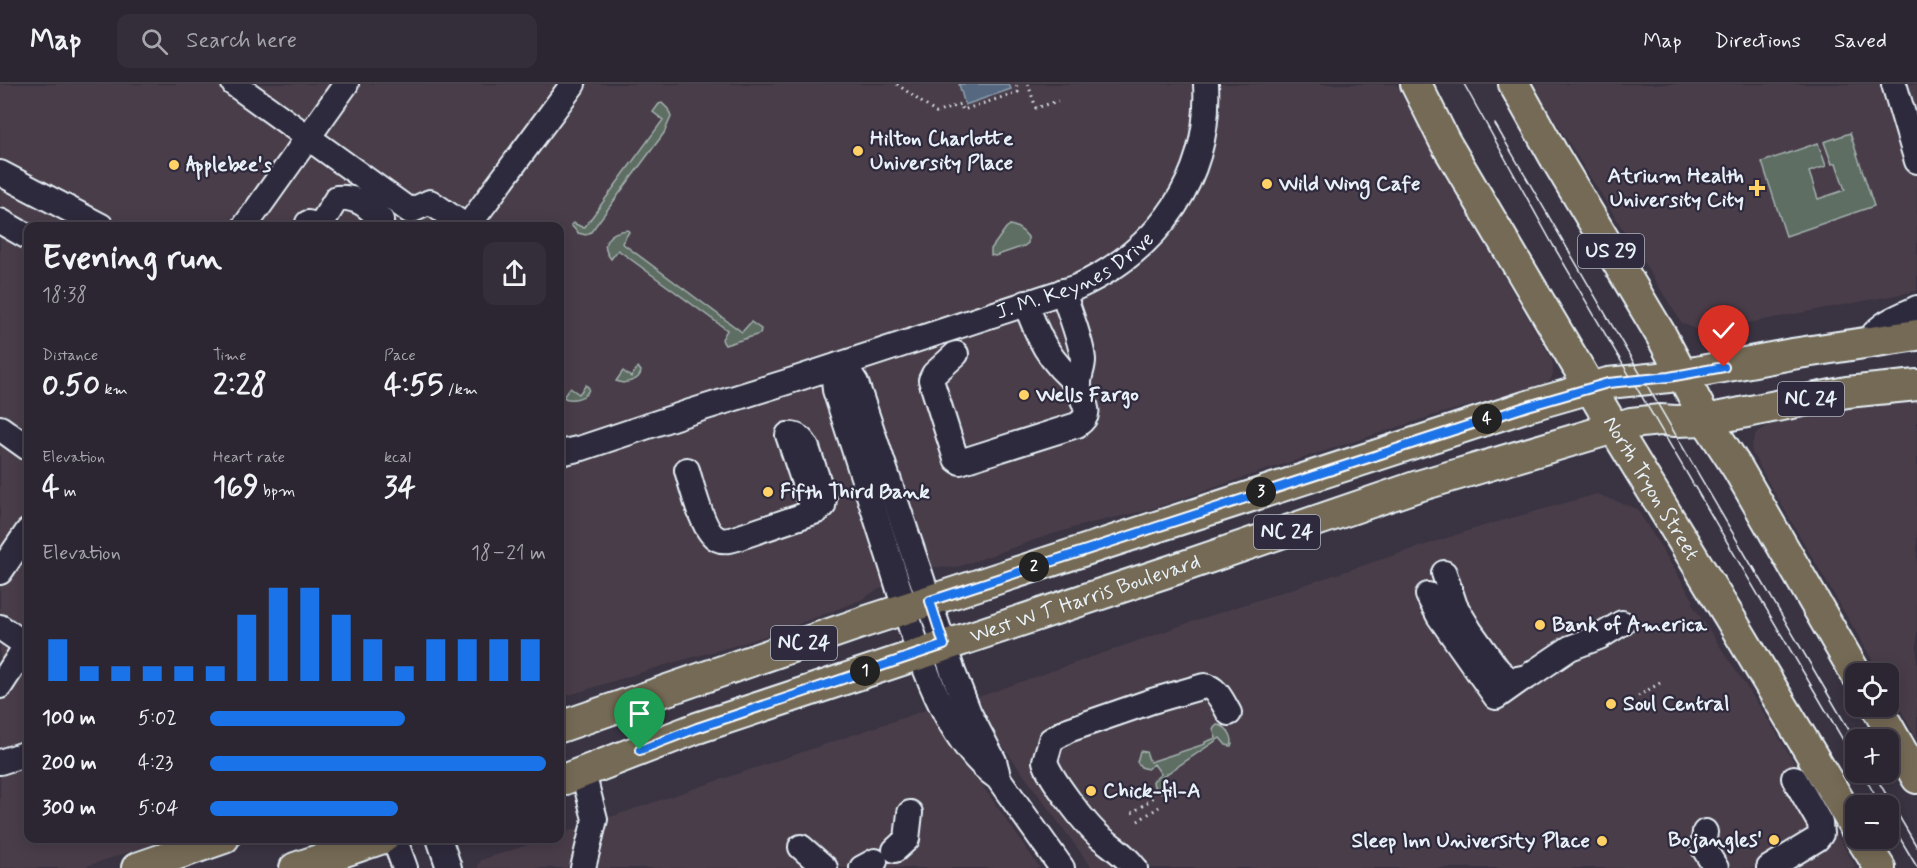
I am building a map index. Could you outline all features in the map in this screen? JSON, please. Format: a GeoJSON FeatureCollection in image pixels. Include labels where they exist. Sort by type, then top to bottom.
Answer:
{"type":"FeatureCollection","features":[{"type":"Feature","properties":{"kind":"main road","name":"North Tryon Street"},"geometry":{"type":"LineString","coordinates":[[1416,84],[1440,132],[1614,428],[1845,811]]}},
{"type":"Feature","properties":{"kind":"main road","name":"US 29"},"geometry":{"type":"LineString","coordinates":[[1514,84],[1850,663]]}},
{"type":"Feature","properties":{"kind":"main road","name":"NC 24"},"geometry":{"type":"LineString","coordinates":[[564,726],[918,605],[1451,430],[1591,387],[1624,380],[1683,375],[1792,354],[1917,335]]}},
{"type":"Feature","properties":{"kind":"main road"},"geometry":{"type":"LineString","coordinates":[[1847,392],[1867,379],[1881,374],[1917,368]]}},
{"type":"Feature","properties":{"kind":"main road","name":"NC 24"},"geometry":{"type":"LineString","coordinates":[[1614,428],[1645,420],[1707,420],[1847,392],[1917,385]]}},
{"type":"Feature","properties":{"kind":"main road","name":"West W T Harris Boulevard"},"geometry":{"type":"LineString","coordinates":[[571,777],[697,728],[1415,487],[1614,428]]}},
{"type":"Feature","properties":{"kind":"main road"},"geometry":{"type":"LineString","coordinates":[[1882,717],[1917,778]]}},
{"type":"Feature","properties":{"kind":"main road"},"geometry":{"type":"LineString","coordinates":[[137,868],[210,843]]}},
{"type":"Feature","properties":{"kind":"main road"},"geometry":{"type":"LineString","coordinates":[[295,868],[368,843]]}},
{"type":"Feature","properties":{"kind":"main road"},"geometry":{"type":"LineString","coordinates":[[1868,849],[1880,868]]}},
{"type":"Feature","properties":{"kind":"street"},"geometry":{"type":"LineString","coordinates":[[234,84],[410,211],[430,201],[460,222]]}},
{"type":"Feature","properties":{"kind":"street"},"geometry":{"type":"LineString","coordinates":[[248,222],[346,84]]}},
{"type":"Feature","properties":{"kind":"street"},"geometry":{"type":"LineString","coordinates":[[469,222],[573,84]]}},
{"type":"Feature","properties":{"kind":"street","name":"J. M. Keynes Drive"},"geometry":{"type":"LineString","coordinates":[[564,452],[839,365],[1063,291],[1097,277],[1124,261],[1144,243],[1167,218],[1186,186],[1197,158],[1205,119],[1206,84]]}},
{"type":"Feature","properties":{"kind":"street"},"geometry":{"type":"LineString","coordinates":[[1894,84],[1917,160]]}},
{"type":"Feature","properties":{"kind":"street"},"geometry":{"type":"LineString","coordinates":[[0,173],[93,222]]}},
{"type":"Feature","properties":{"kind":"street"},"geometry":{"type":"LineString","coordinates":[[322,222],[337,198],[349,196],[370,208],[381,222]]}},
{"type":"Feature","properties":{"kind":"street"},"geometry":{"type":"LineString","coordinates":[[0,221],[24,235]]}},
{"type":"Feature","properties":{"kind":"street"},"geometry":{"type":"LineString","coordinates":[[1063,291],[1082,354],[1082,369],[1078,384]]}},
{"type":"Feature","properties":{"kind":"street"},"geometry":{"type":"LineString","coordinates":[[956,354],[933,374],[931,380],[956,459],[962,463],[1081,423],[1087,410],[1078,384],[1064,373],[1050,356],[1041,341],[1026,303]]}},
{"type":"Feature","properties":{"kind":"street"},"geometry":{"type":"LineString","coordinates":[[1867,344],[1880,327],[1917,308]]}},
{"type":"Feature","properties":{"kind":"street"},"geometry":{"type":"LineString","coordinates":[[839,365],[849,372],[856,382],[932,649],[947,717],[975,757],[998,778],[1062,868]]}},
{"type":"Feature","properties":{"kind":"street"},"geometry":{"type":"LineString","coordinates":[[0,428],[24,445]]}},
{"type":"Feature","properties":{"kind":"street"},"geometry":{"type":"LineString","coordinates":[[687,470],[706,527],[710,534],[718,539],[732,540],[814,512],[822,508],[824,498],[805,444],[797,436],[788,435]]}},
{"type":"Feature","properties":{"kind":"street"},"geometry":{"type":"LineString","coordinates":[[0,572],[24,537]]}},
{"type":"Feature","properties":{"kind":"street"},"geometry":{"type":"LineString","coordinates":[[1444,573],[1455,606],[1470,631],[1498,670],[1506,677],[1520,680]]}},
{"type":"Feature","properties":{"kind":"street"},"geometry":{"type":"LineString","coordinates":[[1428,595],[1439,616],[1496,696],[1570,648],[1599,638],[1622,623]]}},
{"type":"Feature","properties":{"kind":"street"},"geometry":{"type":"LineString","coordinates":[[0,627],[24,641]]}},
{"type":"Feature","properties":{"kind":"street"},"geometry":{"type":"LineString","coordinates":[[0,686],[24,649]]}},
{"type":"Feature","properties":{"kind":"street"},"geometry":{"type":"LineString","coordinates":[[1135,868],[1127,857],[1099,836],[1086,822],[1049,771],[1045,760],[1048,745],[1055,736],[1068,730],[1198,687],[1211,687],[1229,713]]}},
{"type":"Feature","properties":{"kind":"street"},"geometry":{"type":"LineString","coordinates":[[0,762],[24,754]]}},
{"type":"Feature","properties":{"kind":"street"},"geometry":{"type":"LineString","coordinates":[[571,777],[595,819],[583,868]]}},
{"type":"Feature","properties":{"kind":"street"},"geometry":{"type":"LineString","coordinates":[[1769,868],[1817,839],[1821,834],[1820,823],[1794,778]]}},
{"type":"Feature","properties":{"kind":"street"},"geometry":{"type":"LineString","coordinates":[[877,859],[908,839],[910,813]]}},
{"type":"Feature","properties":{"kind":"street"},"geometry":{"type":"LineString","coordinates":[[1705,832],[1703,846],[1716,868]]}},
{"type":"Feature","properties":{"kind":"street"},"geometry":{"type":"LineString","coordinates":[[396,843],[405,868]]}},
{"type":"Feature","properties":{"kind":"street"},"geometry":{"type":"LineString","coordinates":[[441,843],[449,868]]}},
{"type":"Feature","properties":{"kind":"street"},"geometry":{"type":"LineString","coordinates":[[801,846],[825,868]]}},
{"type":"Feature","properties":{"kind":"path"},"geometry":{"type":"LineString","coordinates":[[897,84],[936,113],[960,104],[963,110],[1018,92],[1016,84]]}},
{"type":"Feature","properties":{"kind":"path"},"geometry":{"type":"LineString","coordinates":[[1028,84],[1036,108],[1058,101]]}},
{"type":"Feature","properties":{"kind":"path"},"geometry":{"type":"LineString","coordinates":[[1638,696],[1660,683]]}},
{"type":"Feature","properties":{"kind":"path"},"geometry":{"type":"LineString","coordinates":[[1132,813],[1153,798]]}},
{"type":"Feature","properties":{"kind":"path"},"geometry":{"type":"LineString","coordinates":[[1138,821],[1159,807]]}},
{"type":"Feature","properties":{"kind":"shaded area"},"geometry":{"type":"Polygon","coordinates":[[[0,84],[959,84],[966,105],[1011,89],[1009,84],[1396,84],[1448,181],[1553,364],[1551,379],[1544,387],[1530,392],[1507,395],[1435,415],[1149,510],[1046,536],[955,568],[934,567],[875,591],[861,600],[778,632],[564,697],[564,222],[24,222],[24,843],[156,843],[81,868],[0,868],[0,84]]]}},
{"type":"Feature","properties":{"kind":"shaded area","name":"Atrium Health University City"},"geometry":{"type":"Polygon","coordinates":[[[1532,84],[1917,84],[1917,291],[1700,332],[1681,322],[1532,84]]]}},
{"type":"Feature","properties":{"kind":"shaded area"},"geometry":{"type":"Polygon","coordinates":[[[1917,400],[1917,740],[1899,707],[1899,663],[1874,663],[1752,453],[1751,448],[1756,433],[1769,425],[1831,410],[1917,400]]]}},
{"type":"Feature","properties":{"kind":"shaded area"},"geometry":{"type":"Polygon","coordinates":[[[1597,494],[1637,509],[1694,601],[1692,604],[1771,724],[1857,868],[1092,868],[996,737],[978,697],[1194,621],[1483,526],[1597,494]]]}},
{"type":"Feature","properties":{"kind":"shaded area"},"geometry":{"type":"Polygon","coordinates":[[[929,709],[1040,868],[477,868],[481,860],[534,843],[564,843],[564,833],[929,709]]]}},
{"type":"Feature","properties":{"kind":"green space"},"geometry":{"type":"Polygon","coordinates":[[[662,103],[668,109],[671,117],[664,133],[591,232],[586,235],[578,233],[571,225],[573,223],[584,228],[663,120],[653,112],[662,103]]]}},
{"type":"Feature","properties":{"kind":"green space"},"geometry":{"type":"Polygon","coordinates":[[[1850,133],[1874,206],[1786,236],[1762,162],[1818,143],[1826,166],[1809,172],[1818,199],[1845,190],[1836,163],[1832,164],[1824,142],[1850,133]]]}},
{"type":"Feature","properties":{"kind":"green space"},"geometry":{"type":"Polygon","coordinates":[[[1010,225],[1018,228],[1028,237],[1028,243],[995,256],[991,255],[991,249],[1010,225]]]}},
{"type":"Feature","properties":{"kind":"green space"},"geometry":{"type":"Polygon","coordinates":[[[628,230],[622,243],[742,332],[751,322],[761,329],[760,334],[725,345],[722,339],[727,330],[618,250],[611,259],[606,248],[608,239],[611,235],[628,230]]]}},
{"type":"Feature","properties":{"kind":"green space"},"geometry":{"type":"Polygon","coordinates":[[[638,367],[641,371],[637,378],[623,383],[616,381],[623,371],[631,377],[638,367]]]}},
{"type":"Feature","properties":{"kind":"green space"},"geometry":{"type":"Polygon","coordinates":[[[586,385],[589,388],[582,397],[564,397],[570,388],[579,394],[586,385]]]}},
{"type":"Feature","properties":{"kind":"green space"},"geometry":{"type":"Polygon","coordinates":[[[1217,725],[1229,732],[1232,739],[1231,746],[1226,745],[1220,738],[1162,777],[1168,787],[1165,793],[1156,790],[1153,781],[1161,774],[1154,764],[1147,769],[1141,767],[1137,762],[1140,751],[1146,752],[1150,762],[1205,744],[1216,738],[1213,729],[1217,725]]]}},
{"type":"Feature","properties":{"kind":"water"},"geometry":{"type":"Polygon","coordinates":[[[959,84],[1009,84],[1011,89],[965,105],[959,84]]]}},
{"type":"Feature","properties":{"kind":"tram line"},"geometry":{"type":"LineString","coordinates":[[1464,84],[1553,245],[1845,743]]}},
{"type":"Feature","properties":{"kind":"tram line"},"geometry":{"type":"LineString","coordinates":[[1495,124],[1756,573]]}},
{"type":"Feature","properties":{"kind":"tram line"},"geometry":{"type":"LineString","coordinates":[[1753,566],[1848,729]]}},
{"type":"Feature","properties":{"kind":"tram line"},"geometry":{"type":"LineString","coordinates":[[1868,783],[1875,795]]}},
{"type":"Feature","properties":{"kind":"tram line"},"geometry":{"type":"LineString","coordinates":[[1879,783],[1917,847]]}},
{"type":"Feature","properties":{"kind":"tram line"},"geometry":{"type":"LineString","coordinates":[[1899,837],[1917,867]]}},
{"type":"Feature","properties":{"kind":"place","name":"Hilton Charlotte University Place"},"geometry":{"type":"Point","coordinates":[858,151]}},
{"type":"Feature","properties":{"kind":"place","name":"Applebee's"},"geometry":{"type":"Point","coordinates":[174,165]}},
{"type":"Feature","properties":{"kind":"place","name":"Wild Wing Cafe"},"geometry":{"type":"Point","coordinates":[1267,184]}},
{"type":"Feature","properties":{"kind":"place","name":"Atrium Health University City"},"geometry":{"type":"Point","coordinates":[1757,188]}},
{"type":"Feature","properties":{"kind":"place","name":"Wells Fargo"},"geometry":{"type":"Point","coordinates":[1024,395]}},
{"type":"Feature","properties":{"kind":"place","name":"Fifth Third Bank"},"geometry":{"type":"Point","coordinates":[768,492]}},
{"type":"Feature","properties":{"kind":"place","name":"Bank of America"},"geometry":{"type":"Point","coordinates":[1540,625]}},
{"type":"Feature","properties":{"kind":"place","name":"Soul Central"},"geometry":{"type":"Point","coordinates":[1611,704]}},
{"type":"Feature","properties":{"kind":"place","name":"Chick-fil-A"},"geometry":{"type":"Point","coordinates":[1091,791]}},
{"type":"Feature","properties":{"kind":"place","name":"Bojangles'"},"geometry":{"type":"Point","coordinates":[1774,840]}},
{"type":"Feature","properties":{"kind":"place","name":"Sleep Inn University Place"},"geometry":{"type":"Point","coordinates":[1602,841]}},
{"type":"Feature","properties":{"kind":"route"},"geometry":{"type":"LineString","coordinates":[[640,750],[697,728],[944,645],[930,601],[961,590],[1528,406],[1608,383],[1656,379],[1724,367]]}}]}
